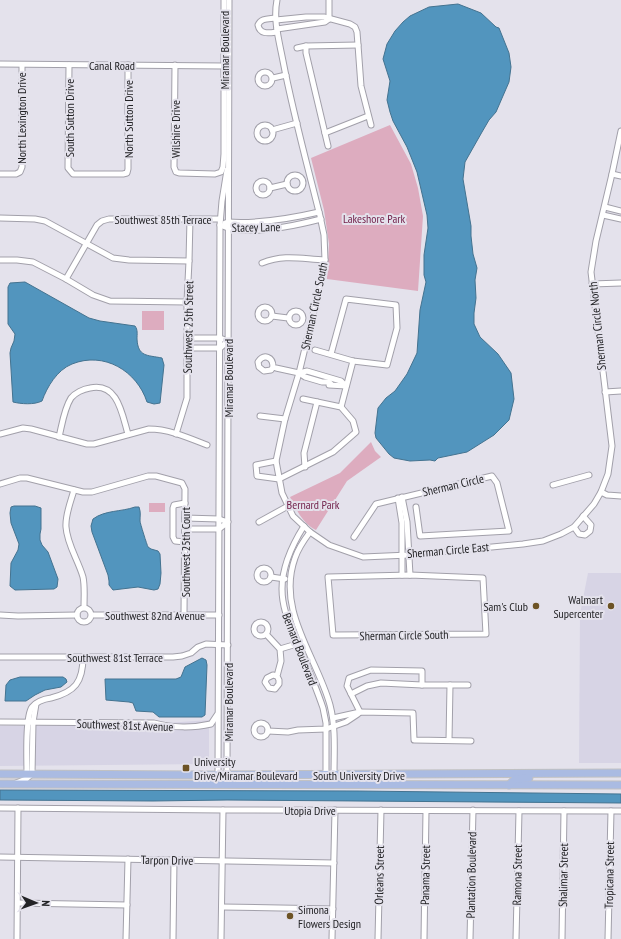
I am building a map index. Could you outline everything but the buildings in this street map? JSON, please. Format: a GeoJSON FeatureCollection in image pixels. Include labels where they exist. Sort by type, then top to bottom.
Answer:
{"type":"FeatureCollection","features":[{"type":"Feature","properties":{"kind":"main road","name":"South University Drive"},"geometry":{"type":"LineString","coordinates":[[0,774],[218,776],[621,772]]}},
{"type":"Feature","properties":{"kind":"main road"},"geometry":{"type":"LineString","coordinates":[[509,785],[515,779],[567,776],[576,773]]}},
{"type":"Feature","properties":{"kind":"main road"},"geometry":{"type":"LineString","coordinates":[[36,784],[41,778],[49,774]]}},
{"type":"Feature","properties":{"kind":"main road","name":"South University Drive"},"geometry":{"type":"LineString","coordinates":[[0,784],[621,785]]}},
{"type":"Feature","properties":{"kind":"street","name":"Miramar Boulevard"},"geometry":{"type":"LineString","coordinates":[[220,172],[223,166],[224,154],[224,0]]}},
{"type":"Feature","properties":{"kind":"street","name":"Miramar Boulevard"},"geometry":{"type":"LineString","coordinates":[[222,784],[218,776],[220,219],[228,157],[229,0]]}},
{"type":"Feature","properties":{"kind":"street","name":"Sherman Circle South"},"geometry":{"type":"LineString","coordinates":[[276,0],[275,10],[277,30],[286,75],[324,235],[325,260],[319,290],[299,373],[285,419],[276,461],[282,493],[288,506],[293,516],[310,532]]}},
{"type":"Feature","properties":{"kind":"street"},"geometry":{"type":"LineString","coordinates":[[329,0],[329,19]]}},
{"type":"Feature","properties":{"kind":"street"},"geometry":{"type":"LineString","coordinates":[[329,19],[325,22],[277,30],[269,33],[258,30],[260,21],[306,17],[324,17],[350,24],[355,27],[357,32],[361,86],[371,125]]}},
{"type":"Feature","properties":{"kind":"street"},"geometry":{"type":"LineString","coordinates":[[297,48],[306,46],[358,45]]}},
{"type":"Feature","properties":{"kind":"street"},"geometry":{"type":"LineString","coordinates":[[306,46],[306,53],[328,146]]}},
{"type":"Feature","properties":{"kind":"street","name":"Canal Road"},"geometry":{"type":"LineString","coordinates":[[0,64],[224,66]]}},
{"type":"Feature","properties":{"kind":"street","name":"North Lexington Drive"},"geometry":{"type":"LineString","coordinates":[[0,174],[16,174],[20,172],[22,167],[22,64]]}},
{"type":"Feature","properties":{"kind":"street","name":"South Sutton Drive"},"geometry":{"type":"LineString","coordinates":[[69,65],[68,168],[70,172],[73,174],[127,173]]}},
{"type":"Feature","properties":{"kind":"street","name":"North Sutton Drive"},"geometry":{"type":"LineString","coordinates":[[127,173],[128,65]]}},
{"type":"Feature","properties":{"kind":"street","name":"Wilshire Drive"},"geometry":{"type":"LineString","coordinates":[[175,65],[174,167],[176,172],[179,174],[215,174],[220,172]]}},
{"type":"Feature","properties":{"kind":"street"},"geometry":{"type":"LineString","coordinates":[[273,78],[286,75]]}},
{"type":"Feature","properties":{"kind":"street"},"geometry":{"type":"LineString","coordinates":[[325,133],[368,116]]}},
{"type":"Feature","properties":{"kind":"street"},"geometry":{"type":"LineString","coordinates":[[272,130],[297,123]]}},
{"type":"Feature","properties":{"kind":"street","name":"Sherman Circle North"},"geometry":{"type":"LineString","coordinates":[[583,516],[594,504],[601,492],[608,474],[612,446],[591,272],[592,257],[605,207],[621,131]]}},
{"type":"Feature","properties":{"kind":"street","name":"Miramar Boulevard"},"geometry":{"type":"LineString","coordinates":[[222,784],[227,775],[228,222],[230,166],[228,157]]}},
{"type":"Feature","properties":{"kind":"street"},"geometry":{"type":"LineString","coordinates":[[612,174],[621,176]]}},
{"type":"Feature","properties":{"kind":"street"},"geometry":{"type":"LineString","coordinates":[[287,184],[289,178],[293,175],[298,176],[302,181]]}},
{"type":"Feature","properties":{"kind":"street"},"geometry":{"type":"LineString","coordinates":[[302,181],[311,179]]}},
{"type":"Feature","properties":{"kind":"street"},"geometry":{"type":"LineString","coordinates":[[287,184],[290,189],[300,189],[302,181]]}},
{"type":"Feature","properties":{"kind":"street"},"geometry":{"type":"LineString","coordinates":[[270,188],[287,184]]}},
{"type":"Feature","properties":{"kind":"street"},"geometry":{"type":"LineString","coordinates":[[605,207],[621,211]]}},
{"type":"Feature","properties":{"kind":"street","name":"Stacey Lane"},"geometry":{"type":"LineString","coordinates":[[220,225],[228,222],[269,222],[285,220],[319,212]]}},
{"type":"Feature","properties":{"kind":"street"},"geometry":{"type":"LineString","coordinates":[[603,215],[621,219]]}},
{"type":"Feature","properties":{"kind":"street"},"geometry":{"type":"LineString","coordinates":[[0,218],[35,219],[45,221],[106,255],[121,259],[189,260]]}},
{"type":"Feature","properties":{"kind":"street","name":"Southwest 85th Terrace"},"geometry":{"type":"LineString","coordinates":[[66,279],[97,225],[102,221],[110,219],[220,219]]}},
{"type":"Feature","properties":{"kind":"street","name":"Southwest 25th Street"},"geometry":{"type":"LineString","coordinates":[[176,434],[186,398],[190,219]]}},
{"type":"Feature","properties":{"kind":"street","name":"Stacey Lane"},"geometry":{"type":"LineString","coordinates":[[220,225],[228,229],[270,229],[321,219]]}},
{"type":"Feature","properties":{"kind":"street"},"geometry":{"type":"LineString","coordinates":[[262,263],[271,259],[286,257],[325,260]]}},
{"type":"Feature","properties":{"kind":"street"},"geometry":{"type":"LineString","coordinates":[[0,260],[33,262],[93,295],[110,301],[187,302]]}},
{"type":"Feature","properties":{"kind":"street"},"geometry":{"type":"LineString","coordinates":[[592,284],[621,283]]}},
{"type":"Feature","properties":{"kind":"street"},"geometry":{"type":"LineString","coordinates":[[315,350],[353,361],[387,365],[397,328],[396,305],[346,299],[331,354]]}},
{"type":"Feature","properties":{"kind":"street"},"geometry":{"type":"LineString","coordinates":[[288,318],[291,312],[297,311],[301,313],[303,320]]}},
{"type":"Feature","properties":{"kind":"street"},"geometry":{"type":"LineString","coordinates":[[272,316],[288,318]]}},
{"type":"Feature","properties":{"kind":"street"},"geometry":{"type":"LineString","coordinates":[[288,318],[291,323],[295,325],[300,324],[303,320]]}},
{"type":"Feature","properties":{"kind":"street"},"geometry":{"type":"LineString","coordinates":[[303,320],[311,322]]}},
{"type":"Feature","properties":{"kind":"street"},"geometry":{"type":"LineString","coordinates":[[187,338],[220,338],[228,341],[220,348],[187,348]]}},
{"type":"Feature","properties":{"kind":"street"},"geometry":{"type":"LineString","coordinates":[[341,407],[353,361]]}},
{"type":"Feature","properties":{"kind":"street"},"geometry":{"type":"LineString","coordinates":[[273,367],[299,373],[305,377],[342,381],[346,386]]}},
{"type":"Feature","properties":{"kind":"street"},"geometry":{"type":"LineString","coordinates":[[323,379],[325,384],[346,386]]}},
{"type":"Feature","properties":{"kind":"street"},"geometry":{"type":"LineString","coordinates":[[59,437],[72,397],[86,388],[94,387],[107,390],[115,396],[119,403],[128,434]]}},
{"type":"Feature","properties":{"kind":"street"},"geometry":{"type":"LineString","coordinates":[[605,392],[621,391]]}},
{"type":"Feature","properties":{"kind":"street"},"geometry":{"type":"LineString","coordinates":[[276,461],[256,465],[257,476],[280,479],[333,452],[356,432],[354,421],[341,407],[303,399]]}},
{"type":"Feature","properties":{"kind":"street"},"geometry":{"type":"LineString","coordinates":[[306,467],[304,453],[317,402]]}},
{"type":"Feature","properties":{"kind":"street"},"geometry":{"type":"LineString","coordinates":[[260,416],[285,419]]}},
{"type":"Feature","properties":{"kind":"street"},"geometry":{"type":"LineString","coordinates":[[0,434],[24,428],[31,428],[59,437],[87,444],[94,444],[150,429],[176,434],[207,444]]}},
{"type":"Feature","properties":{"kind":"street"},"geometry":{"type":"LineString","coordinates":[[553,485],[589,475]]}},
{"type":"Feature","properties":{"kind":"street","name":"Southwest 25th Court"},"geometry":{"type":"LineString","coordinates":[[74,490],[92,492],[148,476],[156,476],[182,483],[185,489],[184,615]]}},
{"type":"Feature","properties":{"kind":"street","name":"Sherman Circle"},"geometry":{"type":"LineString","coordinates":[[354,537],[376,504],[492,476],[497,483],[508,531],[420,536],[416,507]]}},
{"type":"Feature","properties":{"kind":"street"},"geometry":{"type":"LineString","coordinates":[[0,484],[20,478],[27,478],[74,490],[66,521],[66,527],[84,583],[84,607],[80,609],[77,615]]}},
{"type":"Feature","properties":{"kind":"street"},"geometry":{"type":"LineString","coordinates":[[601,492],[607,495],[621,496]]}},
{"type":"Feature","properties":{"kind":"street"},"geometry":{"type":"LineString","coordinates":[[400,498],[406,514],[410,575]]}},
{"type":"Feature","properties":{"kind":"street"},"geometry":{"type":"LineString","coordinates":[[400,498],[403,555],[402,575]]}},
{"type":"Feature","properties":{"kind":"street"},"geometry":{"type":"LineString","coordinates":[[185,503],[174,504],[173,508],[173,537],[175,541],[185,542]]}},
{"type":"Feature","properties":{"kind":"street"},"geometry":{"type":"LineString","coordinates":[[259,522],[288,506]]}},
{"type":"Feature","properties":{"kind":"street"},"geometry":{"type":"LineString","coordinates":[[406,514],[409,517],[410,522],[411,537],[409,542]]}},
{"type":"Feature","properties":{"kind":"street"},"geometry":{"type":"LineString","coordinates":[[574,527],[580,534],[585,535],[590,531],[591,525],[583,516]]}},
{"type":"Feature","properties":{"kind":"street","name":"Sherman Circle East"},"geometry":{"type":"LineString","coordinates":[[310,532],[329,545],[363,557],[403,555],[543,541],[574,527],[583,516]]}},
{"type":"Feature","properties":{"kind":"street"},"geometry":{"type":"LineString","coordinates":[[185,518],[219,519],[228,522]]}},
{"type":"Feature","properties":{"kind":"street"},"geometry":{"type":"LineString","coordinates":[[185,529],[219,529],[228,522]]}},
{"type":"Feature","properties":{"kind":"street","name":"Bernard Boulevard"},"geometry":{"type":"LineString","coordinates":[[304,526],[293,543],[288,556],[282,588],[284,610],[322,704],[326,729],[326,775]]}},
{"type":"Feature","properties":{"kind":"street"},"geometry":{"type":"LineString","coordinates":[[402,530],[408,530]]}},
{"type":"Feature","properties":{"kind":"street","name":"Bernard Boulevard"},"geometry":{"type":"LineString","coordinates":[[310,532],[295,558],[290,580],[290,596],[292,613],[326,693],[333,718],[334,775]]}},
{"type":"Feature","properties":{"kind":"street","name":"Sherman Circle South"},"geometry":{"type":"LineString","coordinates":[[410,575],[483,578],[486,634],[333,635],[328,576],[410,575]]}},
{"type":"Feature","properties":{"kind":"street"},"geometry":{"type":"LineString","coordinates":[[271,577],[290,580]]}},
{"type":"Feature","properties":{"kind":"street","name":"Southwest 82nd Avenue"},"geometry":{"type":"LineString","coordinates":[[84,607],[89,609],[92,615]]}},
{"type":"Feature","properties":{"kind":"street","name":"Southwest 82nd Avenue"},"geometry":{"type":"LineString","coordinates":[[0,615],[77,615],[81,621],[86,622],[90,620],[92,615]]}},
{"type":"Feature","properties":{"kind":"street","name":"Southwest 82nd Avenue"},"geometry":{"type":"LineString","coordinates":[[92,615],[219,615]]}},
{"type":"Feature","properties":{"kind":"street"},"geometry":{"type":"LineString","coordinates":[[266,634],[280,649],[281,662],[277,676]]}},
{"type":"Feature","properties":{"kind":"street"},"geometry":{"type":"LineString","coordinates":[[280,649],[305,642]]}},
{"type":"Feature","properties":{"kind":"street","name":"Southwest 81st Terrace"},"geometry":{"type":"LineString","coordinates":[[0,657],[182,656],[191,653],[198,647],[206,644],[228,645]]}},
{"type":"Feature","properties":{"kind":"street"},"geometry":{"type":"LineString","coordinates":[[15,784],[26,778],[29,774],[30,722],[32,707],[44,699],[61,695],[73,688],[78,682],[83,670],[84,657]]}},
{"type":"Feature","properties":{"kind":"street"},"geometry":{"type":"LineString","coordinates":[[360,712],[347,686],[349,678],[372,670],[422,671],[422,685]]}},
{"type":"Feature","properties":{"kind":"street"},"geometry":{"type":"LineString","coordinates":[[351,694],[367,686],[381,683],[468,685]]}},
{"type":"Feature","properties":{"kind":"street"},"geometry":{"type":"LineString","coordinates":[[449,740],[450,685]]}},
{"type":"Feature","properties":{"kind":"street","name":"Southwest 81st Avenue"},"geometry":{"type":"LineString","coordinates":[[0,722],[154,723],[169,726],[204,726],[211,724],[216,719],[219,712]]}},
{"type":"Feature","properties":{"kind":"street"},"geometry":{"type":"LineString","coordinates":[[268,731],[288,732],[298,730],[326,729],[346,722],[360,712]]}},
{"type":"Feature","properties":{"kind":"street"},"geometry":{"type":"LineString","coordinates":[[333,718],[360,712],[413,713],[414,740],[471,741]]}},
{"type":"Feature","properties":{"kind":"street","name":"Utopia Drive"},"geometry":{"type":"LineString","coordinates":[[0,808],[621,811]]}},
{"type":"Feature","properties":{"kind":"street"},"geometry":{"type":"LineString","coordinates":[[17,939],[18,808]]}},
{"type":"Feature","properties":{"kind":"street"},"geometry":{"type":"LineString","coordinates":[[221,939],[223,810]]}},
{"type":"Feature","properties":{"kind":"street"},"geometry":{"type":"LineString","coordinates":[[332,939],[335,810]]}},
{"type":"Feature","properties":{"kind":"street","name":"Orleans Street"},"geometry":{"type":"LineString","coordinates":[[378,939],[380,810]]}},
{"type":"Feature","properties":{"kind":"street","name":"Plantation Boulevard"},"geometry":{"type":"LineString","coordinates":[[470,939],[472,810]]}},
{"type":"Feature","properties":{"kind":"street","name":"Panama Street"},"geometry":{"type":"LineString","coordinates":[[424,939],[426,811]]}},
{"type":"Feature","properties":{"kind":"street","name":"Ramona Street"},"geometry":{"type":"LineString","coordinates":[[516,939],[519,811]]}},
{"type":"Feature","properties":{"kind":"street","name":"Shalimar Street"},"geometry":{"type":"LineString","coordinates":[[562,939],[564,811]]}},
{"type":"Feature","properties":{"kind":"street","name":"Tropicana Street"},"geometry":{"type":"LineString","coordinates":[[608,939],[611,811]]}},
{"type":"Feature","properties":{"kind":"street","name":"Tarpon Drive"},"geometry":{"type":"LineString","coordinates":[[0,857],[334,863]]}},
{"type":"Feature","properties":{"kind":"street"},"geometry":{"type":"LineString","coordinates":[[126,939],[128,859]]}},
{"type":"Feature","properties":{"kind":"street"},"geometry":{"type":"LineString","coordinates":[[173,939],[174,860]]}},
{"type":"Feature","properties":{"kind":"street"},"geometry":{"type":"LineString","coordinates":[[18,903],[127,905]]}},
{"type":"Feature","properties":{"kind":"street"},"geometry":{"type":"LineString","coordinates":[[222,907],[333,909]]}},
{"type":"Feature","properties":{"kind":"shaded area"},"geometry":{"type":"Polygon","coordinates":[[[588,573],[621,573],[621,763],[579,763],[580,614],[588,573]]]}},
{"type":"Feature","properties":{"kind":"shaded area"},"geometry":{"type":"Polygon","coordinates":[[[209,720],[209,764],[0,766],[0,726],[124,726],[209,720]]]}},
{"type":"Feature","properties":{"kind":"green space","name":"Lakeshore Park"},"geometry":{"type":"Polygon","coordinates":[[[390,125],[411,164],[418,188],[423,216],[418,291],[327,279],[329,244],[324,210],[311,158],[390,125]]]}},
{"type":"Feature","properties":{"kind":"green space"},"geometry":{"type":"Polygon","coordinates":[[[142,311],[164,311],[164,330],[142,330],[142,311]]]}},
{"type":"Feature","properties":{"kind":"green space","name":"Bernard Park"},"geometry":{"type":"Polygon","coordinates":[[[371,442],[375,451],[381,457],[347,481],[316,530],[311,527],[300,516],[290,497],[340,473],[371,442]]]}},
{"type":"Feature","properties":{"kind":"green space"},"geometry":{"type":"Polygon","coordinates":[[[149,503],[165,503],[165,512],[149,512],[149,503]]]}},
{"type":"Feature","properties":{"kind":"water"},"geometry":{"type":"Polygon","coordinates":[[[458,4],[481,13],[499,28],[509,53],[511,67],[509,82],[496,112],[489,120],[465,162],[463,179],[471,226],[473,254],[477,268],[475,280],[476,298],[474,324],[480,337],[498,354],[511,373],[514,399],[509,420],[494,435],[467,452],[438,458],[435,461],[410,461],[394,458],[389,454],[376,438],[375,433],[378,408],[386,398],[395,391],[407,374],[417,353],[420,310],[426,282],[424,275],[424,255],[428,228],[427,215],[417,172],[390,112],[387,100],[390,81],[383,59],[387,44],[395,31],[410,16],[429,7],[458,4]]]}},
{"type":"Feature","properties":{"kind":"water"},"geometry":{"type":"Polygon","coordinates":[[[25,282],[89,318],[135,326],[138,345],[141,352],[162,358],[164,365],[160,403],[154,404],[147,402],[136,381],[118,366],[96,360],[72,364],[62,370],[50,385],[42,401],[28,404],[13,402],[10,353],[15,334],[8,324],[8,287],[10,283],[25,282]]]}},
{"type":"Feature","properties":{"kind":"water"},"geometry":{"type":"Polygon","coordinates":[[[35,506],[41,508],[40,540],[48,552],[58,579],[57,587],[54,589],[15,590],[10,586],[11,563],[18,550],[19,544],[11,523],[11,507],[35,506]]]}},
{"type":"Feature","properties":{"kind":"water"},"geometry":{"type":"Polygon","coordinates":[[[139,507],[140,523],[148,547],[158,551],[160,554],[160,584],[158,589],[154,590],[138,587],[113,590],[109,585],[108,575],[91,526],[93,519],[98,516],[139,507]]]}},
{"type":"Feature","properties":{"kind":"water"},"geometry":{"type":"Polygon","coordinates":[[[202,658],[206,660],[207,665],[205,715],[202,717],[159,717],[153,712],[136,711],[133,703],[106,700],[105,679],[176,679],[181,677],[185,667],[202,658]]]}},
{"type":"Feature","properties":{"kind":"water"},"geometry":{"type":"Polygon","coordinates":[[[20,677],[63,677],[67,682],[61,687],[45,690],[26,701],[5,701],[6,685],[10,680],[20,677]]]}},
{"type":"Feature","properties":{"kind":"water"},"geometry":{"type":"Polygon","coordinates":[[[0,790],[357,791],[621,794],[621,803],[0,800],[0,790]]]}},
{"type":"Feature","properties":{"kind":"place","name":"Sam's Club"},"geometry":{"type":"Point","coordinates":[536,606]}},
{"type":"Feature","properties":{"kind":"place","name":"Walmart Supercenter"},"geometry":{"type":"Point","coordinates":[611,606]}},
{"type":"Feature","properties":{"kind":"place","name":"University Drive/Miramar Boulevard"},"geometry":{"type":"Point","coordinates":[186,768]}},
{"type":"Feature","properties":{"kind":"place","name":"Simona Flowers Design"},"geometry":{"type":"Point","coordinates":[290,916]}}]}
